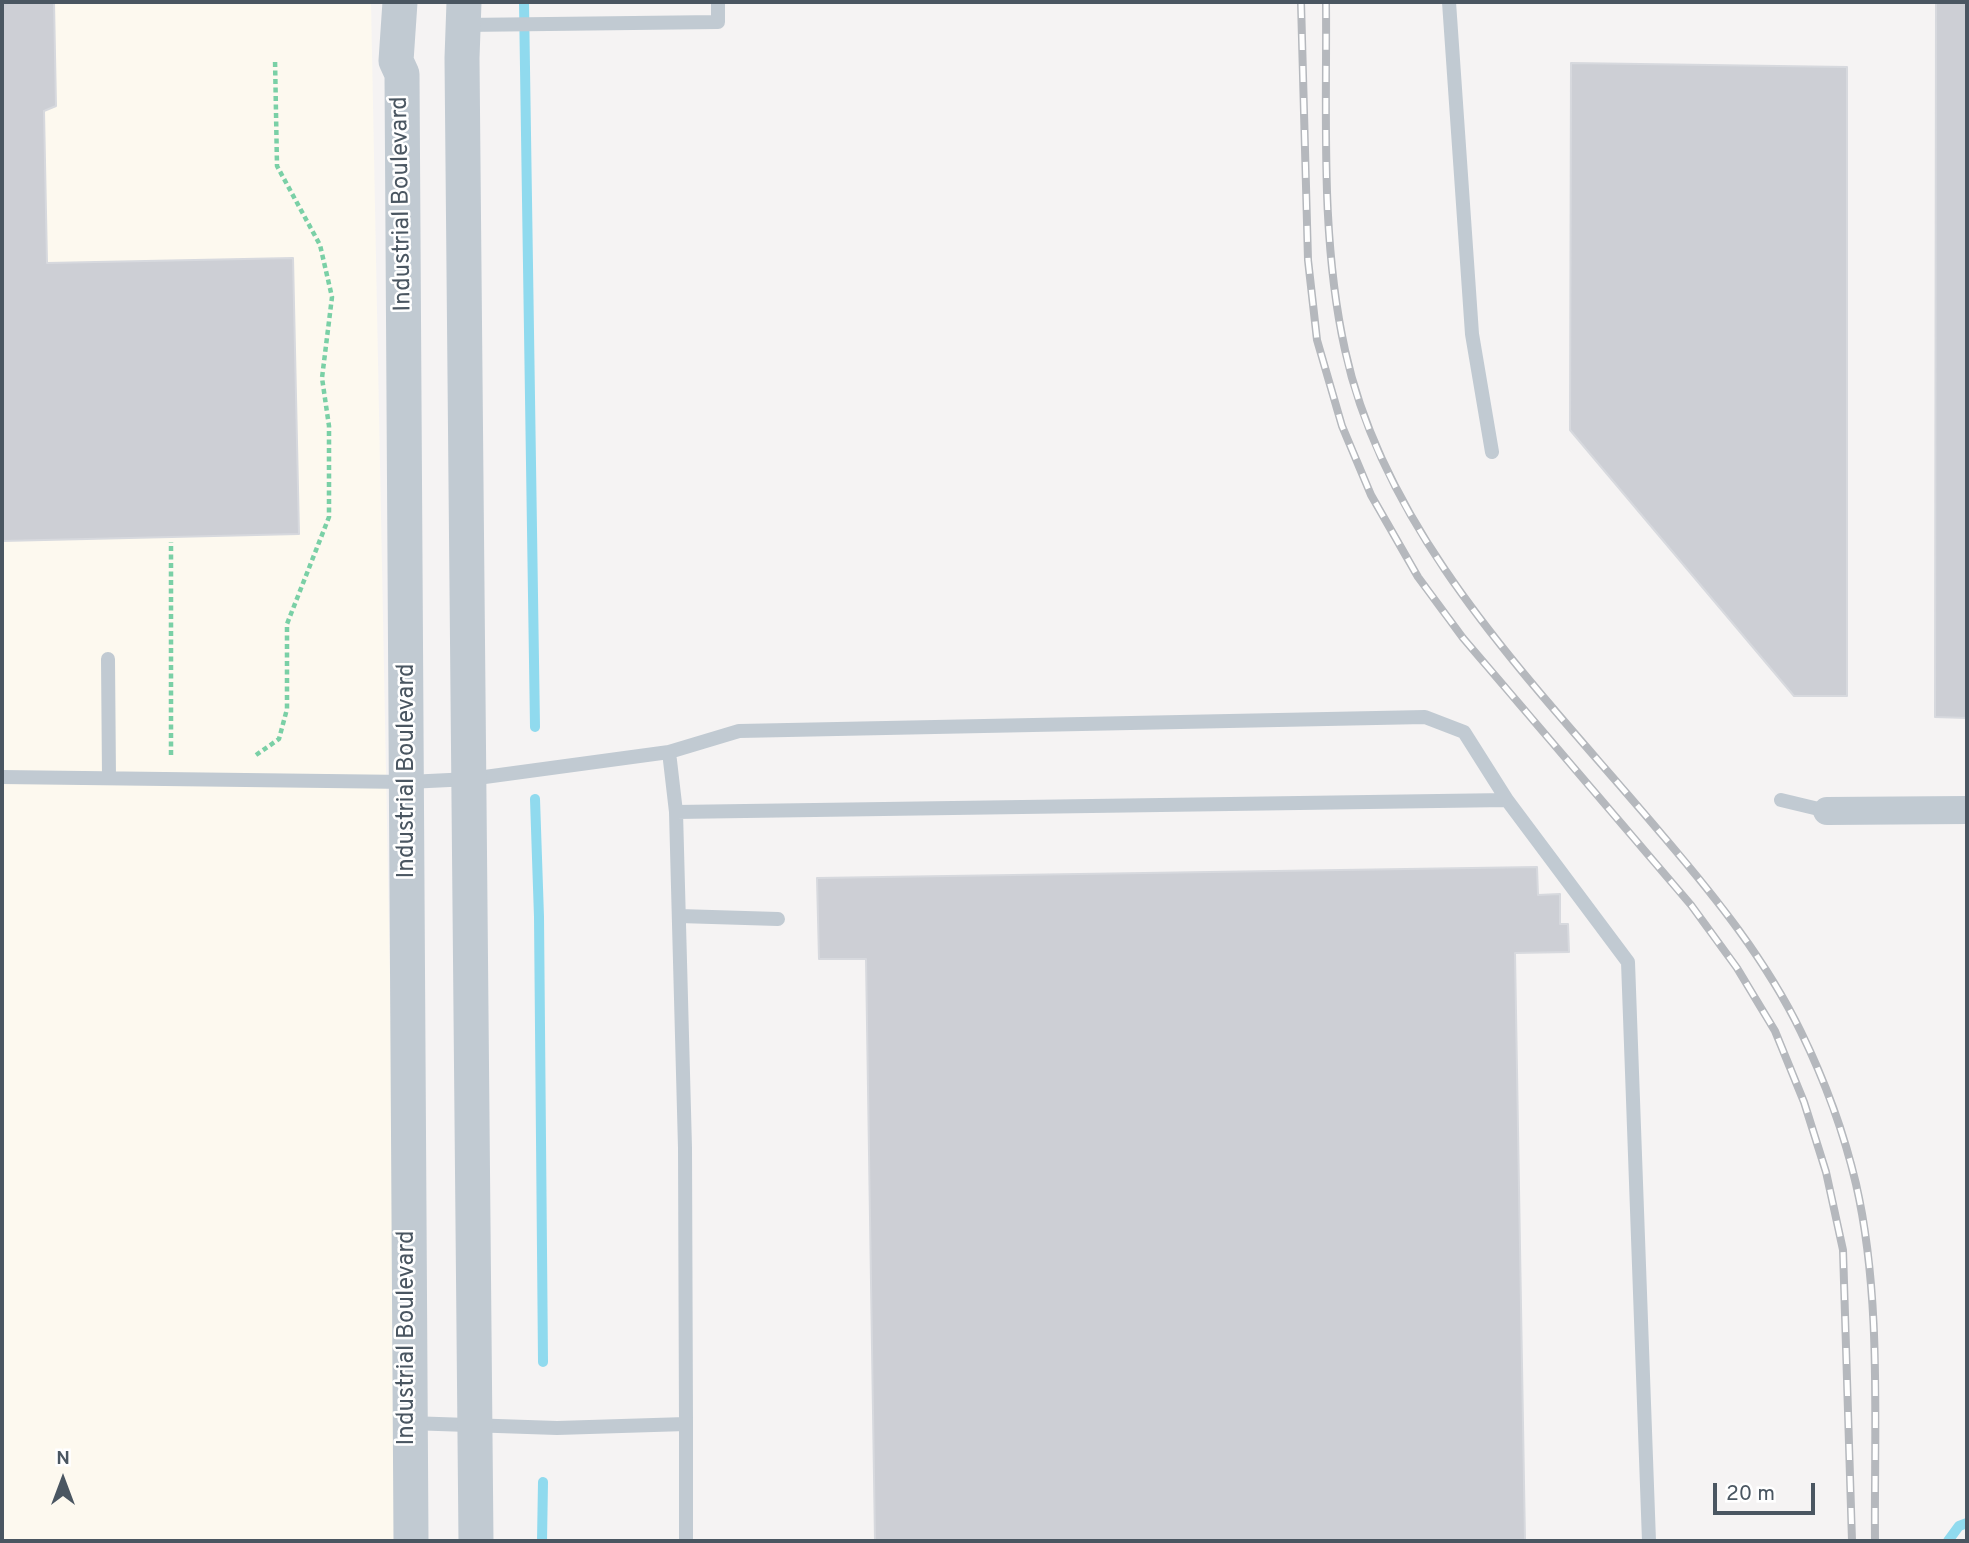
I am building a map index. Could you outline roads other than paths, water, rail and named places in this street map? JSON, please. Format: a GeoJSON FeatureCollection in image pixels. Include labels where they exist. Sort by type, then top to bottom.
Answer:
{"type":"FeatureCollection","features":[{"type":"Feature","properties":{"kind":"street","name":"Industrial Boulevard"},"geometry":{"type":"LineString","coordinates":[[400,2],[396,61],[402,74],[408,782],[408,1423],[411,1541]]}},
{"type":"Feature","properties":{"kind":"street"},"geometry":{"type":"LineString","coordinates":[[464,13],[476,1541]]}},
{"type":"Feature","properties":{"kind":"street"},"geometry":{"type":"LineString","coordinates":[[1827,811],[1967,810]]}},
{"type":"Feature","properties":{"kind":"lane"},"geometry":{"type":"LineString","coordinates":[[464,13],[503,24],[718,22],[718,2]]}},
{"type":"Feature","properties":{"kind":"lane"},"geometry":{"type":"LineString","coordinates":[[1449,2],[1472,334],[1492,452]]}},
{"type":"Feature","properties":{"kind":"lane"},"geometry":{"type":"LineString","coordinates":[[108,659],[109,778]]}},
{"type":"Feature","properties":{"kind":"lane"},"geometry":{"type":"LineString","coordinates":[[2,777],[408,782],[470,779],[669,752],[739,731],[1425,717],[1464,732],[1507,800],[1628,962],[1649,1541]]}},
{"type":"Feature","properties":{"kind":"lane"},"geometry":{"type":"LineString","coordinates":[[669,752],[676,812],[685,1148],[686,1541]]}},
{"type":"Feature","properties":{"kind":"lane"},"geometry":{"type":"LineString","coordinates":[[676,812],[1507,800]]}},
{"type":"Feature","properties":{"kind":"lane"},"geometry":{"type":"LineString","coordinates":[[1781,800],[1827,811]]}},
{"type":"Feature","properties":{"kind":"lane"},"geometry":{"type":"LineString","coordinates":[[679,916],[778,919]]}},
{"type":"Feature","properties":{"kind":"lane"},"geometry":{"type":"LineString","coordinates":[[408,1423],[557,1428],[686,1424]]}},
{"type":"Feature","properties":{"kind":"waterway"},"geometry":{"type":"LineString","coordinates":[[524,2],[535,727]]}},
{"type":"Feature","properties":{"kind":"waterway"},"geometry":{"type":"LineString","coordinates":[[535,799],[539,917],[543,1362]]}},
{"type":"Feature","properties":{"kind":"waterway"},"geometry":{"type":"LineString","coordinates":[[542,1541],[543,1482]]}},
{"type":"Feature","properties":{"kind":"waterway"},"geometry":{"type":"LineString","coordinates":[[1948,1541],[1959,1526],[1967,1523]]}},
{"type":"Feature","properties":{"kind":"railway"},"geometry":{"type":"LineString","coordinates":[[1301,2],[1308,260],[1317,340],[1342,426],[1371,495],[1418,577],[1463,638],[1691,905],[1737,968],[1775,1031],[1804,1102],[1826,1172],[1843,1250],[1852,1541]]}},
{"type":"Feature","properties":{"kind":"railway"},"geometry":{"type":"LineString","coordinates":[[1326,2],[1328,221],[1337,307],[1345,350],[1366,420],[1395,487],[1432,550],[1475,611],[1521,670],[1739,930],[1787,1005],[1833,1106],[1856,1184],[1870,1271],[1875,1362],[1875,1541]]}}]}
